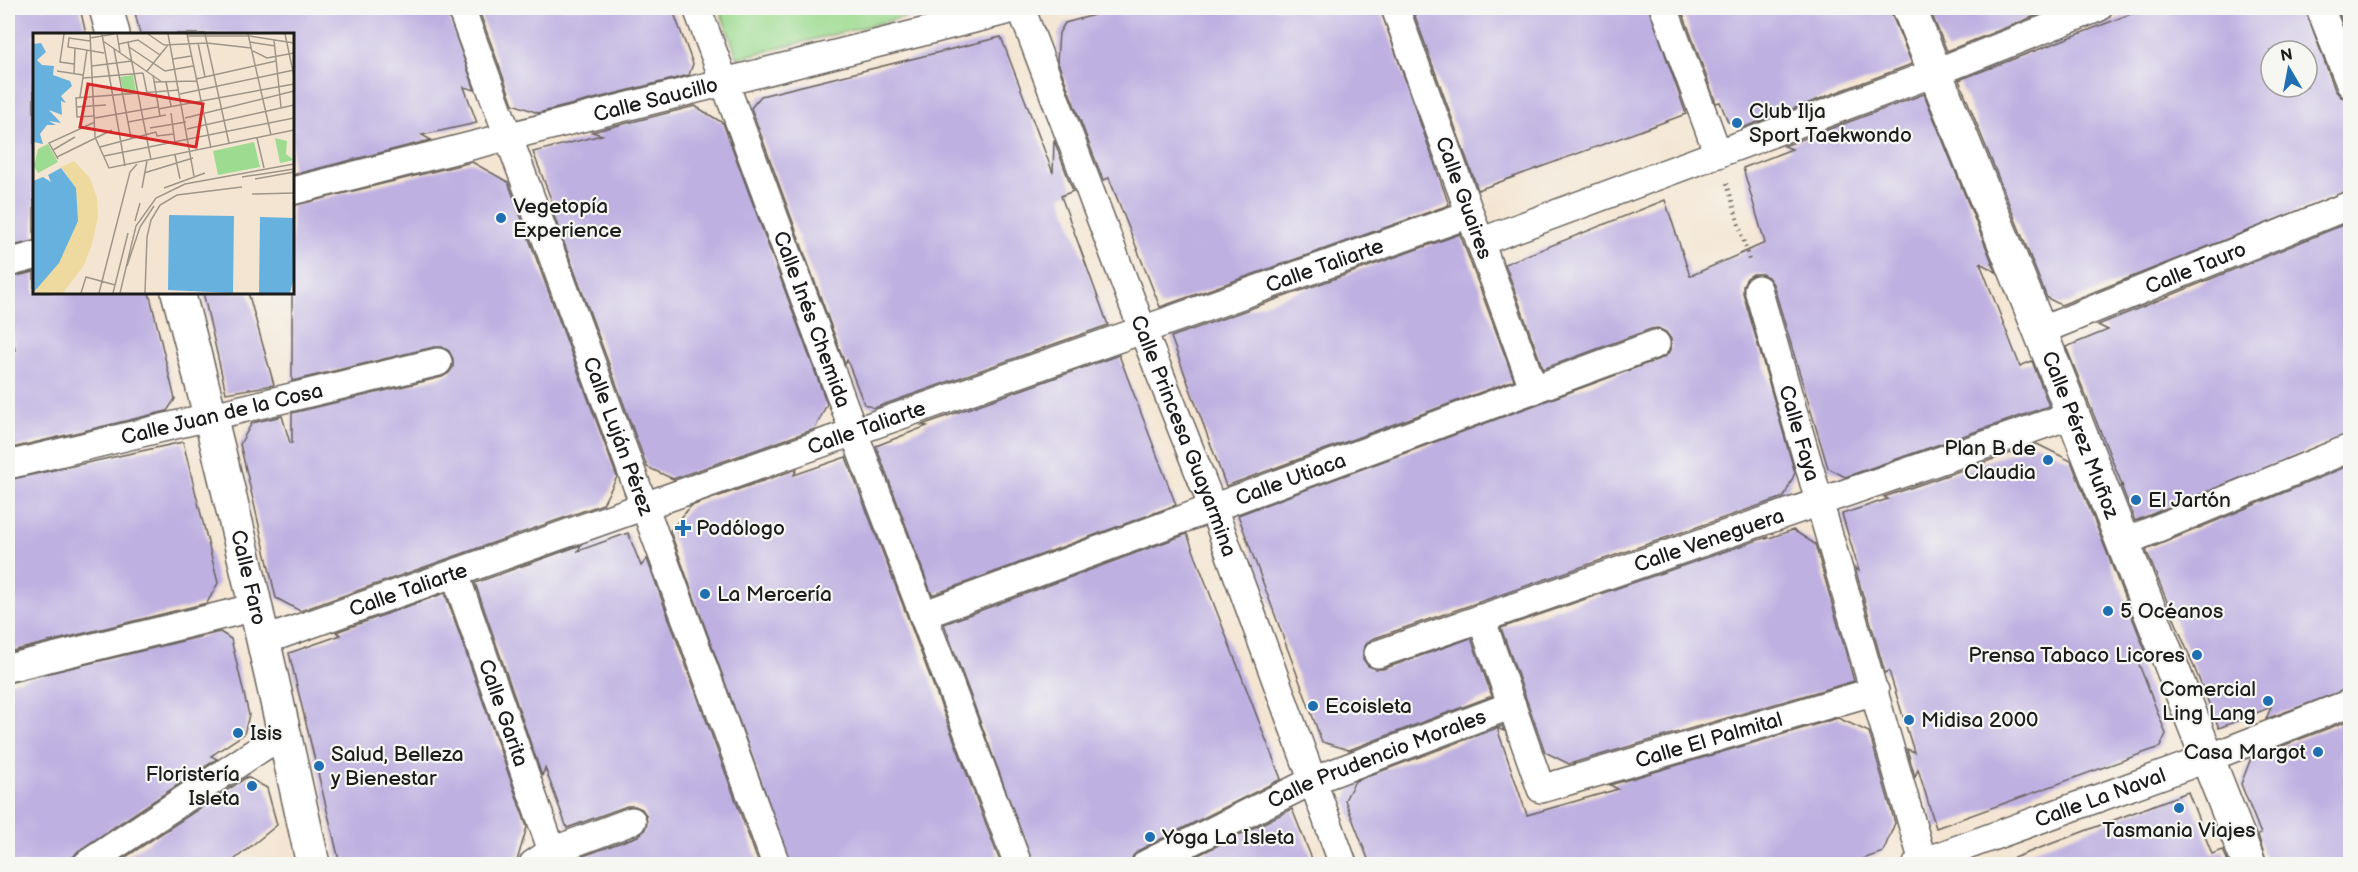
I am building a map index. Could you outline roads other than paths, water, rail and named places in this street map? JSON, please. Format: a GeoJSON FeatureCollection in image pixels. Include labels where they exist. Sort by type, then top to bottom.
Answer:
{"type":"FeatureCollection","features":[{"type":"Feature","properties":{"kind":"street"},"geometry":{"type":"LineString","coordinates":[[106,8],[113,33]]}},
{"type":"Feature","properties":{"kind":"street","name":"Calle Luján Pérez"},"geometry":{"type":"LineString","coordinates":[[461,8],[776,864]]}},
{"type":"Feature","properties":{"kind":"street","name":"Calle Inés Chemida"},"geometry":{"type":"LineString","coordinates":[[697,8],[854,432],[1018,864]]}},
{"type":"Feature","properties":{"kind":"street","name":"Calle Saucillo"},"geometry":{"type":"LineString","coordinates":[[294,190],[1020,8]]}},
{"type":"Feature","properties":{"kind":"street","name":"Calle Princesa Guayarmina"},"geometry":{"type":"LineString","coordinates":[[1020,8],[1213,508],[1343,864]]}},
{"type":"Feature","properties":{"kind":"street","name":"Calle Guaires"},"geometry":{"type":"LineString","coordinates":[[1395,8],[1534,390]]}},
{"type":"Feature","properties":{"kind":"street"},"geometry":{"type":"LineString","coordinates":[[1664,8],[1718,154]]}},
{"type":"Feature","properties":{"kind":"street","name":"Calle Pérez Muñoz"},"geometry":{"type":"LineString","coordinates":[[1909,8],[2040,331],[2249,864]]}},
{"type":"Feature","properties":{"kind":"street"},"geometry":{"type":"LineString","coordinates":[[1480,242],[1934,73],[2097,8]]}},
{"type":"Feature","properties":{"kind":"street"},"geometry":{"type":"LineString","coordinates":[[2320,8],[2350,84]]}},
{"type":"Feature","properties":{"kind":"street","name":"Calle Tauro"},"geometry":{"type":"LineString","coordinates":[[2040,331],[2350,205]]}},
{"type":"Feature","properties":{"kind":"street","name":"Calle Taliarte"},"geometry":{"type":"LineString","coordinates":[[263,641],[1470,214]]}},
{"type":"Feature","properties":{"kind":"street"},"geometry":{"type":"LineString","coordinates":[[8,262],[33,256]]}},
{"type":"Feature","properties":{"kind":"street","name":"Calle Faya"},"geometry":{"type":"LineString","coordinates":[[1758,289],[1875,691],[1920,863]]}},
{"type":"Feature","properties":{"kind":"street","name":"Calle Faro"},"geometry":{"type":"LineString","coordinates":[[179,294],[211,415],[313,864]]}},
{"type":"Feature","properties":{"kind":"street","name":"Calle Utiaca"},"geometry":{"type":"LineString","coordinates":[[923,615],[1656,344]]}},
{"type":"Feature","properties":{"kind":"street","name":"Calle Juan de la Cosa"},"geometry":{"type":"LineString","coordinates":[[8,465],[438,362]]}},
{"type":"Feature","properties":{"kind":"street","name":"Calle Veneguera"},"geometry":{"type":"LineString","coordinates":[[1378,654],[2072,415]]}},
{"type":"Feature","properties":{"kind":"street"},"geometry":{"type":"LineString","coordinates":[[2122,543],[2350,448]]}},
{"type":"Feature","properties":{"kind":"street","name":"Calle Garita"},"geometry":{"type":"LineString","coordinates":[[455,574],[543,858]]}},
{"type":"Feature","properties":{"kind":"street"},"geometry":{"type":"LineString","coordinates":[[8,668],[256,607]]}},
{"type":"Feature","properties":{"kind":"street"},"geometry":{"type":"LineString","coordinates":[[1481,618],[1512,705]]}},
{"type":"Feature","properties":{"kind":"street","name":"Calle El Palmital"},"geometry":{"type":"LineString","coordinates":[[1512,705],[1541,789],[1875,691]]}},
{"type":"Feature","properties":{"kind":"street","name":"Calle La Naval"},"geometry":{"type":"LineString","coordinates":[[1920,863],[2206,759],[2350,703]]}},
{"type":"Feature","properties":{"kind":"street","name":"Calle Prudencio Morales"},"geometry":{"type":"LineString","coordinates":[[1146,864],[1312,781],[1512,705]]}},
{"type":"Feature","properties":{"kind":"street"},"geometry":{"type":"LineString","coordinates":[[87,864],[284,733]]}},
{"type":"Feature","properties":{"kind":"street"},"geometry":{"type":"LineString","coordinates":[[543,858],[633,821]]}},
{"type":"Feature","properties":{"kind":"place","name":"Club Ilja Sport Taekwondo"},"geometry":{"type":"Point","coordinates":[1737,123]}},
{"type":"Feature","properties":{"kind":"place","name":"Vegetopía Experience"},"geometry":{"type":"Point","coordinates":[501,218]}},
{"type":"Feature","properties":{"kind":"place","name":"Plan B de Claudia"},"geometry":{"type":"Point","coordinates":[2048,460]}},
{"type":"Feature","properties":{"kind":"place","name":"El Jartón"},"geometry":{"type":"Point","coordinates":[2136,500]}},
{"type":"Feature","properties":{"kind":"place","name":"Podólogo"},"geometry":{"type":"Point","coordinates":[683,528]}},
{"type":"Feature","properties":{"kind":"place","name":"La Mercería"},"geometry":{"type":"Point","coordinates":[705,594]}},
{"type":"Feature","properties":{"kind":"place","name":"5 Océanos"},"geometry":{"type":"Point","coordinates":[2108,611]}},
{"type":"Feature","properties":{"kind":"place","name":"Prensa Tabaco Licores"},"geometry":{"type":"Point","coordinates":[2197,655]}},
{"type":"Feature","properties":{"kind":"place","name":"Comercial Ling Lang"},"geometry":{"type":"Point","coordinates":[2268,701]}},
{"type":"Feature","properties":{"kind":"place","name":"Ecoisleta"},"geometry":{"type":"Point","coordinates":[1313,706]}},
{"type":"Feature","properties":{"kind":"place","name":"Midisa 2000"},"geometry":{"type":"Point","coordinates":[1909,720]}},
{"type":"Feature","properties":{"kind":"place","name":"Isis"},"geometry":{"type":"Point","coordinates":[238,733]}},
{"type":"Feature","properties":{"kind":"place","name":"Casa Margot"},"geometry":{"type":"Point","coordinates":[2318,752]}},
{"type":"Feature","properties":{"kind":"place","name":"Salud, Belleza y Bienestar"},"geometry":{"type":"Point","coordinates":[319,766]}},
{"type":"Feature","properties":{"kind":"place","name":"Floristería Isleta"},"geometry":{"type":"Point","coordinates":[252,786]}},
{"type":"Feature","properties":{"kind":"place","name":"Tasmania Viajes"},"geometry":{"type":"Point","coordinates":[2179,808]}},
{"type":"Feature","properties":{"kind":"place","name":"Yoga La Isleta"},"geometry":{"type":"Point","coordinates":[1150,837]}}]}
